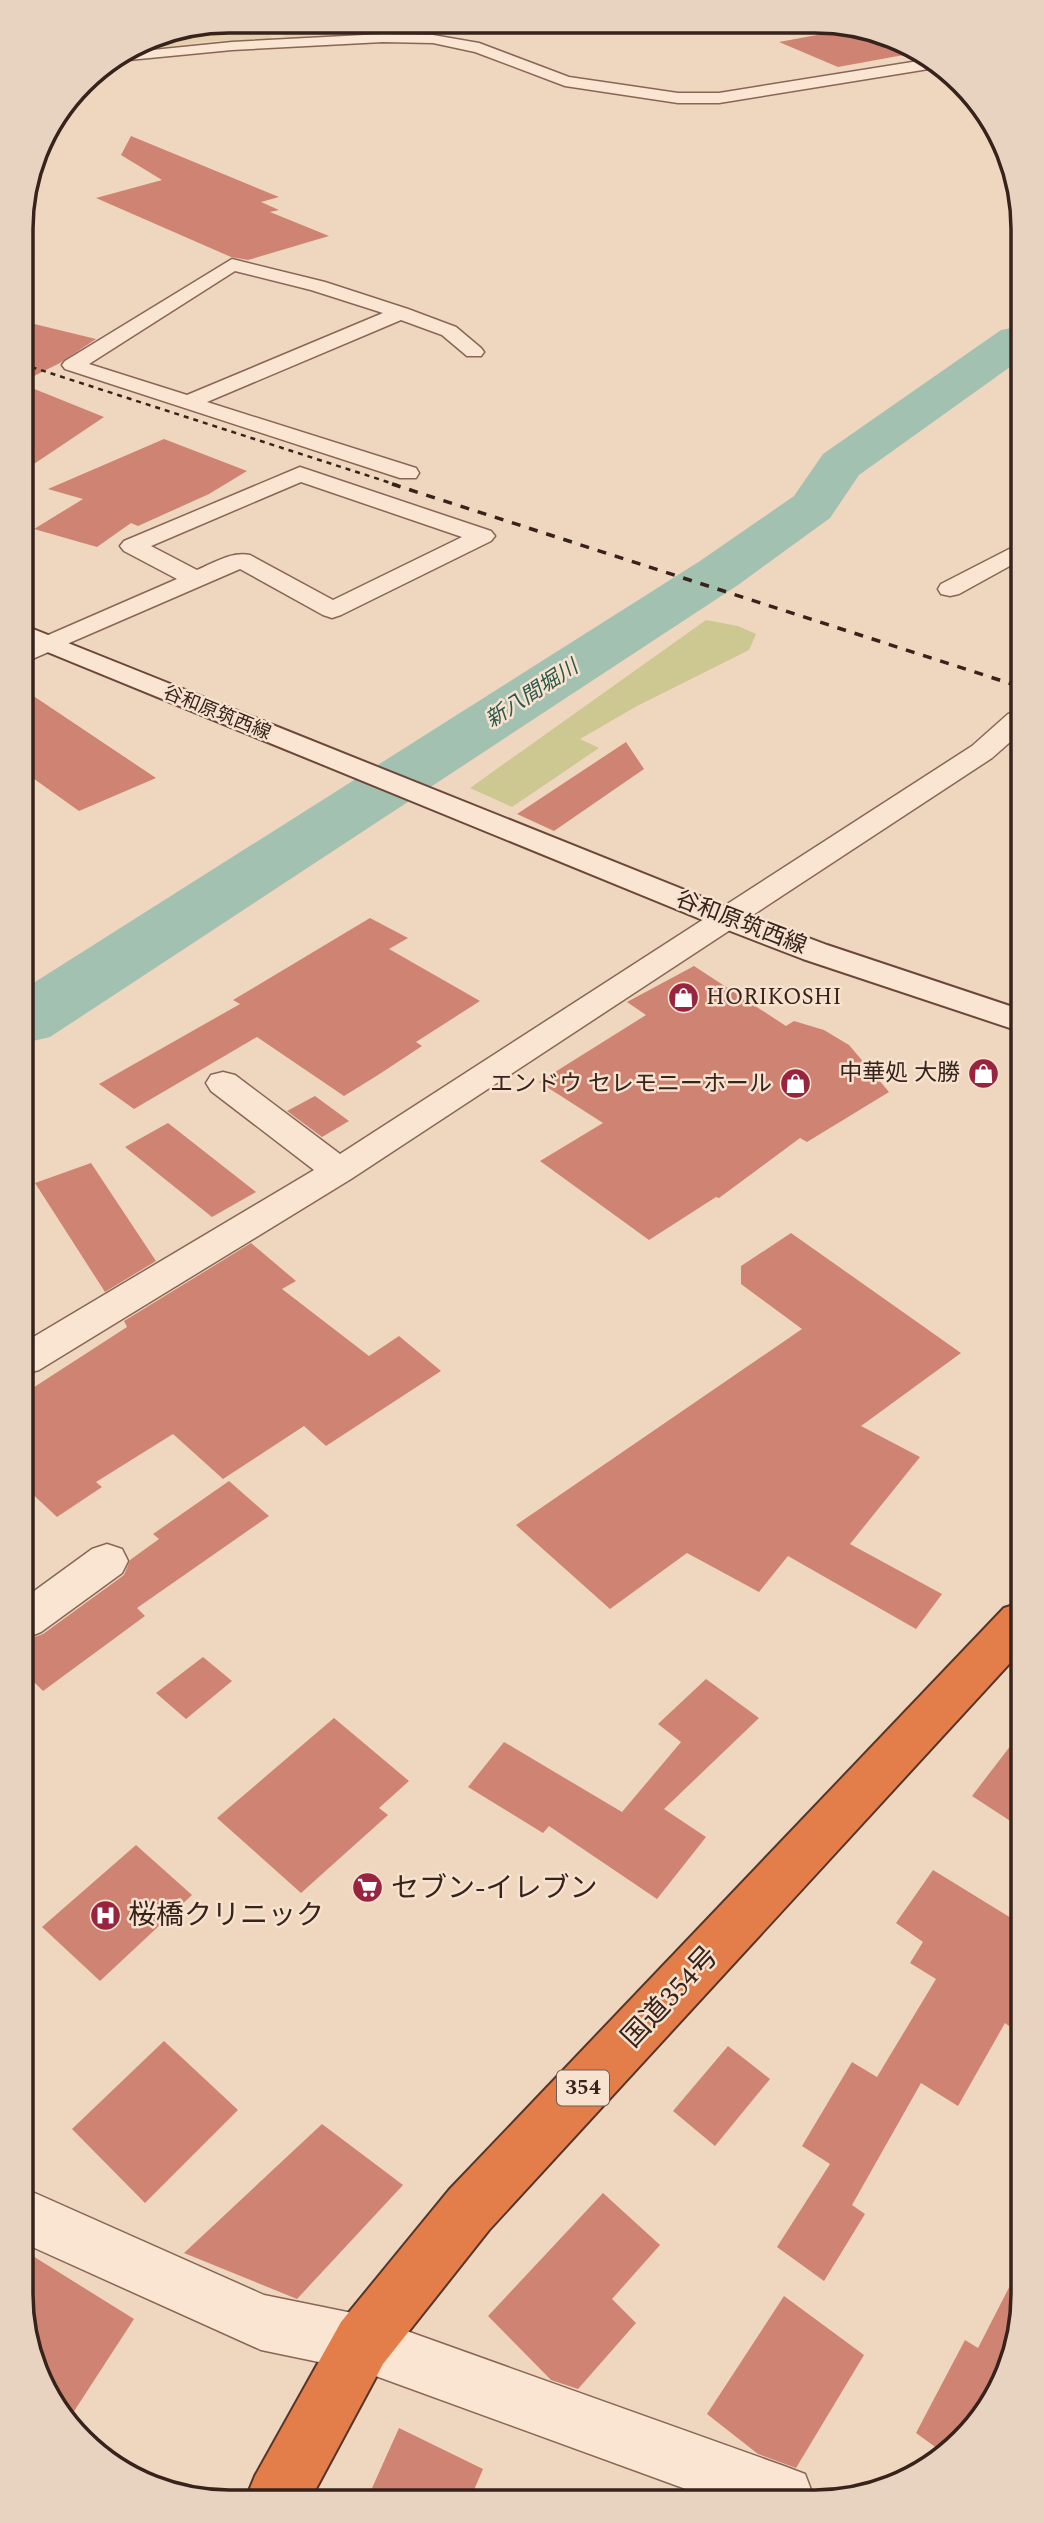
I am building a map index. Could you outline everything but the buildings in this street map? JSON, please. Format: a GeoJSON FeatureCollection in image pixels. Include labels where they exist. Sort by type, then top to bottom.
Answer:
{"type":"FeatureCollection","features":[{"type":"Feature","properties":{"kind":"highway","name":"国道354号"},"geometry":{"type":"LineString","coordinates":[[281,2490],[362,2343],[468,2210],[1010,1631]]}},
{"type":"Feature","properties":{"kind":"main road","name":"谷和原筑西線"},"geometry":{"type":"LineString","coordinates":[[34,645],[318,754],[815,952],[1011,1018]]}},
{"type":"Feature","properties":{"kind":"street"},"geometry":{"type":"LineString","coordinates":[[136,56],[366,34]]}},
{"type":"Feature","properties":{"kind":"street"},"geometry":{"type":"LineString","coordinates":[[417,34],[433,40],[479,48],[565,81],[598,89],[678,98],[733,97],[923,65]]}},
{"type":"Feature","properties":{"kind":"street"},"geometry":{"type":"LineString","coordinates":[[408,473],[72,365],[232,265],[318,286],[401,313],[449,331],[474,352]]}},
{"type":"Feature","properties":{"kind":"street"},"geometry":{"type":"LineString","coordinates":[[188,402],[401,313]]}},
{"type":"Feature","properties":{"kind":"street"},"geometry":{"type":"LineString","coordinates":[[34,643],[241,560],[332,610],[483,536],[300,474],[132,546],[194,578]]}},
{"type":"Feature","properties":{"kind":"street"},"geometry":{"type":"LineString","coordinates":[[950,589],[1011,555]]}},
{"type":"Feature","properties":{"kind":"street"},"geometry":{"type":"LineString","coordinates":[[33,1355],[338,1171],[982,751],[1011,726]]}},
{"type":"Feature","properties":{"kind":"street"},"geometry":{"type":"LineString","coordinates":[[223,1083],[338,1171]]}},
{"type":"Feature","properties":{"kind":"street"},"geometry":{"type":"LineString","coordinates":[[33,1615],[107,1561]]}},
{"type":"Feature","properties":{"kind":"street"},"geometry":{"type":"LineString","coordinates":[[33,2219],[261,2322],[362,2343],[770,2490]]}},
{"type":"Feature","properties":{"kind":"shaded area"},"geometry":{"type":"Polygon","coordinates":[[[216,34],[268,34],[273,39],[212,41],[155,48],[191,37],[216,34]]]}},
{"type":"Feature","properties":{"kind":"shaded area"},"geometry":{"type":"Polygon","coordinates":[[[282,34],[381,34],[287,38],[282,34]]]}},
{"type":"Feature","properties":{"kind":"shaded area"},"geometry":{"type":"Polygon","coordinates":[[[706,620],[738,626],[756,634],[749,650],[637,706],[580,739],[599,748],[512,807],[470,788],[706,620]]]}},
{"type":"Feature","properties":{"kind":"waterway","name":"新八間堀川"},"geometry":{"type":"LineString","coordinates":[[34,1015],[719,573],[812,507],[841,465],[1011,344]]}},
{"type":"Feature","properties":{"kind":"railway"},"geometry":{"type":"LineString","coordinates":[[34,368],[397,485]]}},
{"type":"Feature","properties":{"kind":"railway"},"geometry":{"type":"LineString","coordinates":[[392,484],[1011,684]]}},
{"type":"Feature","properties":{"kind":"place","name":"HORIKOSHI"},"geometry":{"type":"Point","coordinates":[683,997]}},
{"type":"Feature","properties":{"kind":"place","name":"中華処 大勝"},"geometry":{"type":"Point","coordinates":[983,1073]}},
{"type":"Feature","properties":{"kind":"place","name":"エンドウ セレモニーホール"},"geometry":{"type":"Point","coordinates":[795,1084]}},
{"type":"Feature","properties":{"kind":"place","name":"セブン-イレブン"},"geometry":{"type":"Point","coordinates":[368,1888]}},
{"type":"Feature","properties":{"kind":"place","name":"桜橋クリニック"},"geometry":{"type":"Point","coordinates":[105,1915]}}]}
